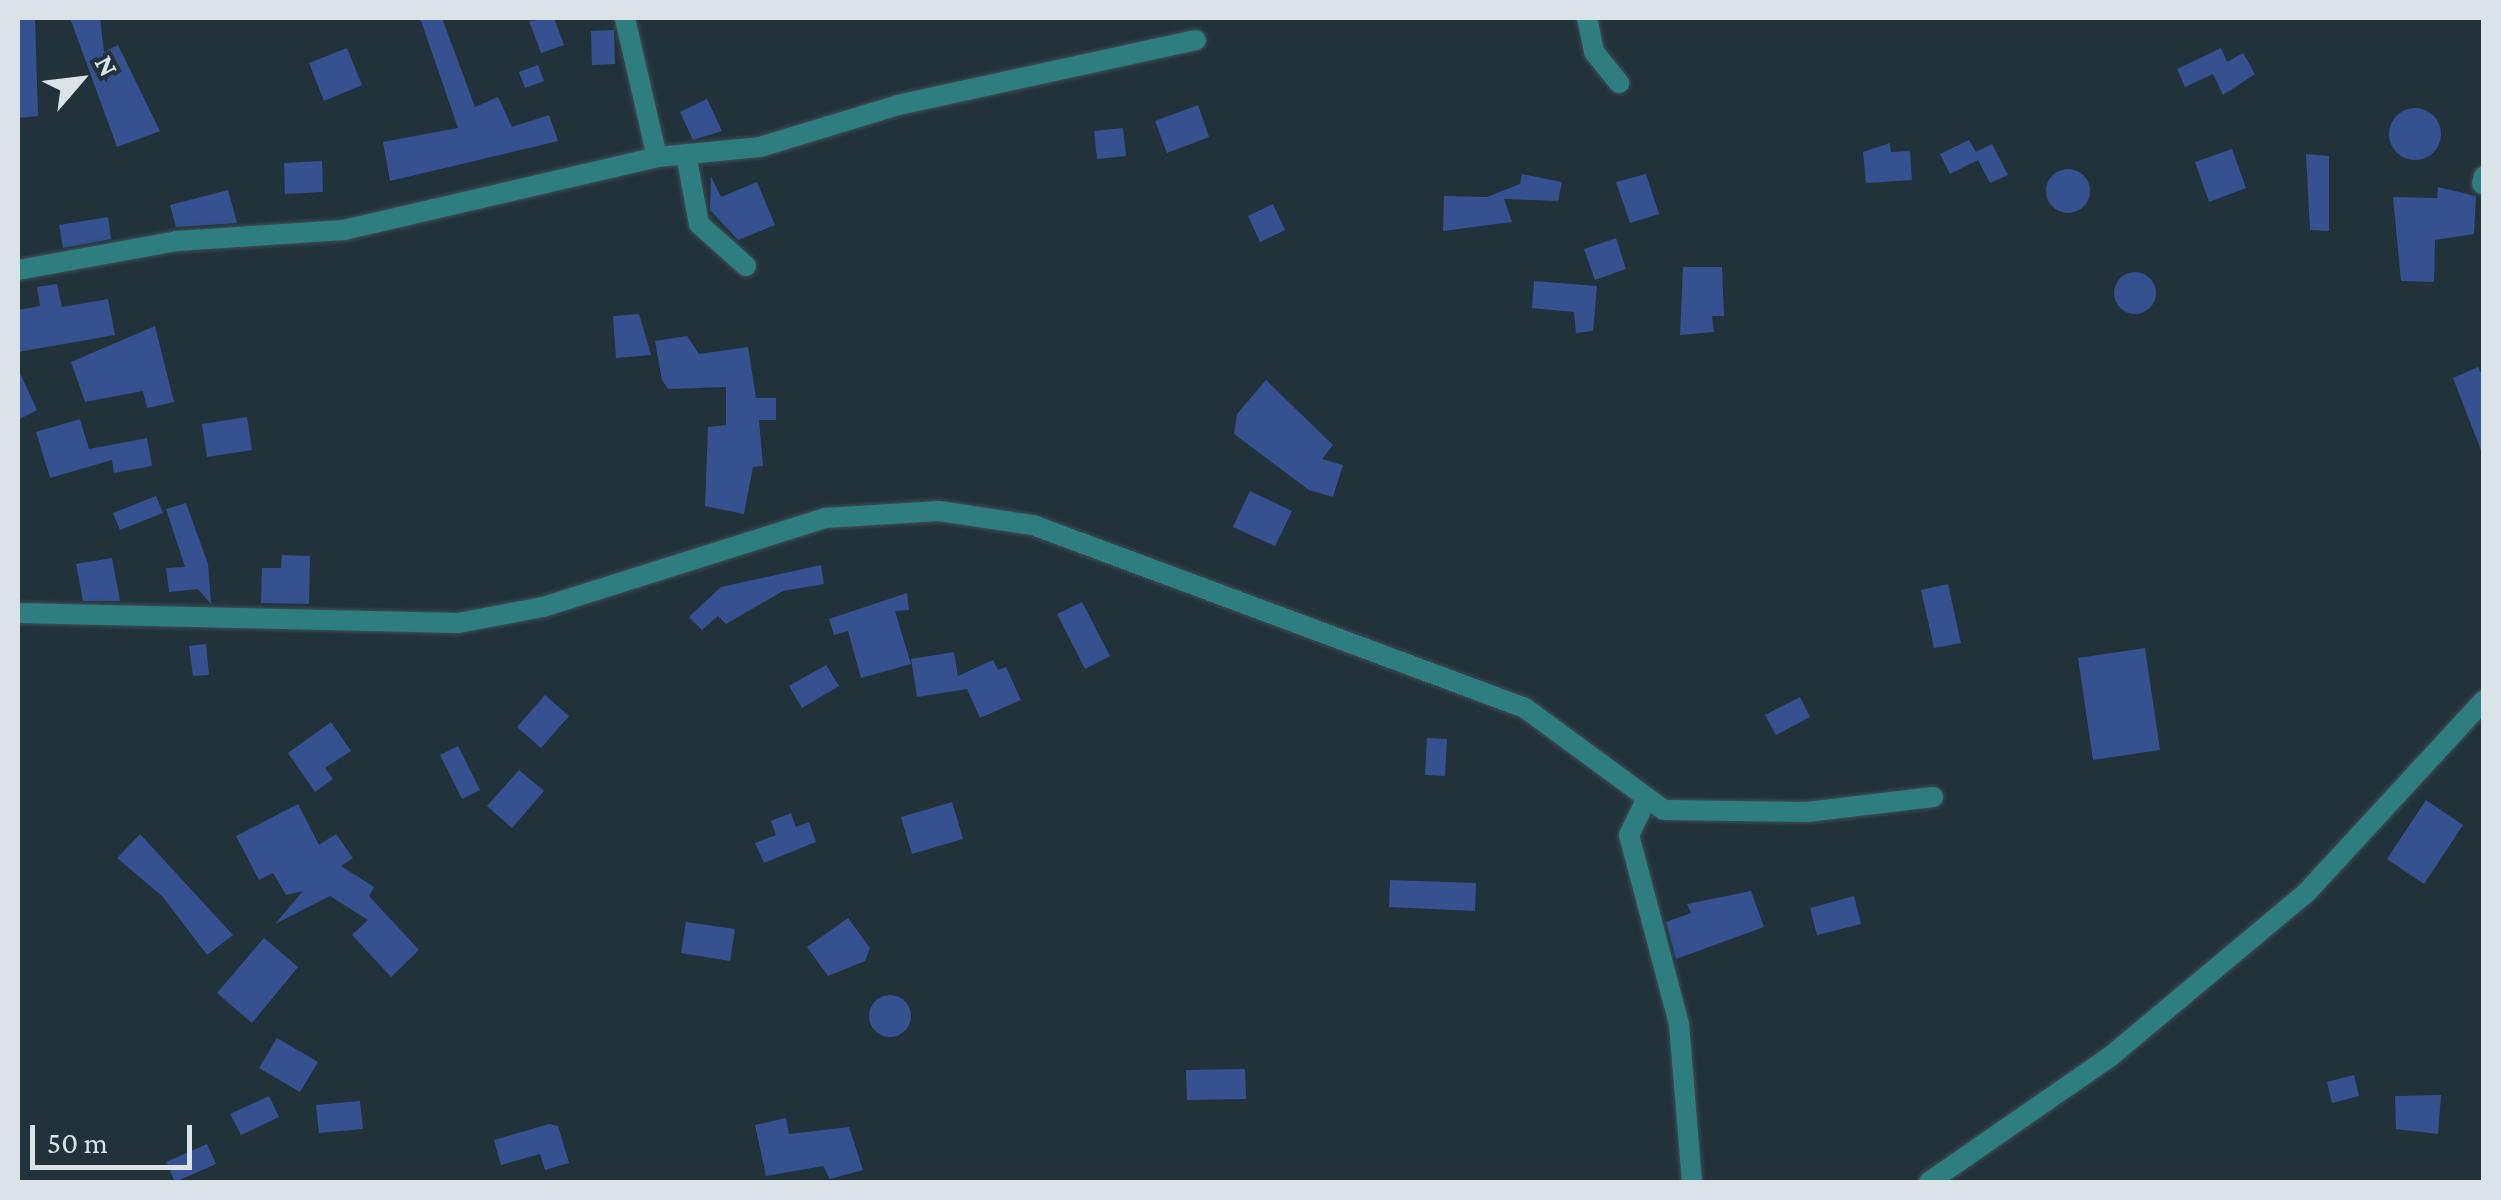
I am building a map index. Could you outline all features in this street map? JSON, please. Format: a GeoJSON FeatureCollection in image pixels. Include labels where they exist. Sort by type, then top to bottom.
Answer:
{"type":"FeatureCollection","features":[{"type":"Feature","properties":{"kind":"street"},"geometry":{"type":"LineString","coordinates":[[625,18],[657,157]]}},
{"type":"Feature","properties":{"kind":"street"},"geometry":{"type":"LineString","coordinates":[[1587,18],[1594,52],[1619,83]]}},
{"type":"Feature","properties":{"kind":"street"},"geometry":{"type":"LineString","coordinates":[[18,270],[178,241],[344,230],[657,157],[760,147],[898,105],[1196,40]]}},
{"type":"Feature","properties":{"kind":"street"},"geometry":{"type":"LineString","coordinates":[[686,154],[698,224],[746,266]]}},
{"type":"Feature","properties":{"kind":"street"},"geometry":{"type":"LineString","coordinates":[[18,613],[458,623],[543,607],[825,518],[940,511],[1033,525],[1525,708],[1664,810],[1720,815],[1933,797]]}},
{"type":"Feature","properties":{"kind":"street"},"geometry":{"type":"LineString","coordinates":[[1929,1182],[2112,1056],[2306,892],[2484,700]]}},
{"type":"Feature","properties":{"kind":"street"},"geometry":{"type":"LineString","coordinates":[[1647,798],[1629,835],[1679,1024],[1692,1182]]}},
{"type":"Feature","properties":{"kind":"building"},"geometry":{"type":"Polygon","coordinates":[[[18,18],[35,18],[38,116],[18,118],[18,18]]]}},
{"type":"Feature","properties":{"kind":"building"},"geometry":{"type":"Polygon","coordinates":[[[70,18],[100,18],[104,52],[118,45],[160,131],[117,147],[70,18]]]}},
{"type":"Feature","properties":{"kind":"building"},"geometry":{"type":"Polygon","coordinates":[[[420,18],[442,18],[475,107],[498,97],[512,127],[549,115],[558,141],[390,181],[383,142],[458,128],[420,18]]]}},
{"type":"Feature","properties":{"kind":"building"},"geometry":{"type":"Polygon","coordinates":[[[554,18],[564,45],[541,53],[529,21],[554,18]]]}},
{"type":"Feature","properties":{"kind":"building"},"geometry":{"type":"Polygon","coordinates":[[[614,30],[615,64],[592,65],[591,31],[614,30]]]}},
{"type":"Feature","properties":{"kind":"building"},"geometry":{"type":"Polygon","coordinates":[[[347,48],[362,85],[324,101],[309,63],[347,48]]]}},
{"type":"Feature","properties":{"kind":"building"},"geometry":{"type":"Polygon","coordinates":[[[2221,48],[2227,62],[2243,53],[2255,74],[2223,95],[2213,74],[2185,87],[2177,69],[2221,48]]]}},
{"type":"Feature","properties":{"kind":"building"},"geometry":{"type":"Polygon","coordinates":[[[538,65],[544,81],[525,88],[519,72],[538,65]]]}},
{"type":"Feature","properties":{"kind":"building"},"geometry":{"type":"Polygon","coordinates":[[[707,99],[722,131],[693,140],[680,112],[707,99]]]}},
{"type":"Feature","properties":{"kind":"building"},"geometry":{"type":"Polygon","coordinates":[[[1198,105],[1209,137],[1167,153],[1155,121],[1198,105]]]}},
{"type":"Feature","properties":{"kind":"building"},"geometry":{"type":"Polygon","coordinates":[[[2415,108],[2433,116],[2441,134],[2433,152],[2415,160],[2397,152],[2389,134],[2397,116],[2415,108]]]}},
{"type":"Feature","properties":{"kind":"building"},"geometry":{"type":"Polygon","coordinates":[[[1123,128],[1126,156],[1097,159],[1094,131],[1123,128]]]}},
{"type":"Feature","properties":{"kind":"building"},"geometry":{"type":"Polygon","coordinates":[[[1969,140],[1976,152],[1992,144],[2008,175],[1990,183],[1978,160],[1950,174],[1940,154],[1969,140]]]}},
{"type":"Feature","properties":{"kind":"building"},"geometry":{"type":"Polygon","coordinates":[[[1890,143],[1891,152],[1910,151],[1912,180],[1866,183],[1863,152],[1890,143]]]}},
{"type":"Feature","properties":{"kind":"building"},"geometry":{"type":"Polygon","coordinates":[[[2232,149],[2246,188],[2209,202],[2195,162],[2232,149]]]}},
{"type":"Feature","properties":{"kind":"building"},"geometry":{"type":"Polygon","coordinates":[[[2306,154],[2329,156],[2329,231],[2310,230],[2306,154]]]}},
{"type":"Feature","properties":{"kind":"building"},"geometry":{"type":"Polygon","coordinates":[[[322,161],[323,192],[285,194],[284,163],[322,161]]]}},
{"type":"Feature","properties":{"kind":"building"},"geometry":{"type":"Polygon","coordinates":[[[2068,169],[2083,176],[2090,191],[2083,206],[2068,213],[2053,206],[2046,191],[2053,176],[2068,169]]]}},
{"type":"Feature","properties":{"kind":"building"},"geometry":{"type":"Polygon","coordinates":[[[1522,174],[1562,182],[1558,201],[1504,199],[1512,222],[1443,231],[1444,196],[1487,197],[1520,184],[1522,174]]]}},
{"type":"Feature","properties":{"kind":"building"},"geometry":{"type":"Polygon","coordinates":[[[1646,174],[1659,214],[1630,223],[1616,182],[1646,174]]]}},
{"type":"Feature","properties":{"kind":"building"},"geometry":{"type":"Polygon","coordinates":[[[711,176],[721,197],[757,182],[775,225],[738,240],[710,210],[711,176]]]}},
{"type":"Feature","properties":{"kind":"building"},"geometry":{"type":"Polygon","coordinates":[[[2438,187],[2476,196],[2474,234],[2435,240],[2434,282],[2401,281],[2393,197],[2437,198],[2438,187]]]}},
{"type":"Feature","properties":{"kind":"building"},"geometry":{"type":"Polygon","coordinates":[[[228,190],[237,223],[176,227],[170,205],[228,190]]]}},
{"type":"Feature","properties":{"kind":"building"},"geometry":{"type":"Polygon","coordinates":[[[1273,204],[1285,230],[1260,242],[1248,216],[1273,204]]]}},
{"type":"Feature","properties":{"kind":"building"},"geometry":{"type":"Polygon","coordinates":[[[108,217],[111,239],[63,248],[59,225],[108,217]]]}},
{"type":"Feature","properties":{"kind":"building"},"geometry":{"type":"Polygon","coordinates":[[[1616,238],[1626,269],[1595,280],[1584,249],[1616,238]]]}},
{"type":"Feature","properties":{"kind":"building"},"geometry":{"type":"Polygon","coordinates":[[[1683,267],[1722,267],[1724,316],[1712,316],[1714,332],[1680,335],[1683,267]]]}},
{"type":"Feature","properties":{"kind":"building"},"geometry":{"type":"Polygon","coordinates":[[[2135,272],[2150,278],[2156,293],[2150,308],[2135,314],[2120,308],[2114,293],[2120,278],[2135,272]]]}},
{"type":"Feature","properties":{"kind":"building"},"geometry":{"type":"Polygon","coordinates":[[[1534,281],[1597,286],[1593,331],[1576,333],[1574,312],[1532,308],[1534,281]]]}},
{"type":"Feature","properties":{"kind":"building"},"geometry":{"type":"Polygon","coordinates":[[[57,284],[62,307],[108,299],[115,335],[18,352],[18,310],[40,306],[37,287],[57,284]]]}},
{"type":"Feature","properties":{"kind":"building"},"geometry":{"type":"Polygon","coordinates":[[[639,314],[651,355],[616,358],[613,316],[639,314]]]}},
{"type":"Feature","properties":{"kind":"building"},"geometry":{"type":"Polygon","coordinates":[[[155,326],[174,402],[147,408],[143,391],[85,402],[71,362],[155,326]]]}},
{"type":"Feature","properties":{"kind":"building"},"geometry":{"type":"Polygon","coordinates":[[[687,336],[699,354],[748,347],[756,398],[776,398],[776,420],[759,420],[763,466],[753,467],[744,514],[705,506],[708,427],[726,425],[726,387],[668,389],[662,380],[655,341],[687,336]]]}},
{"type":"Feature","properties":{"kind":"building"},"geometry":{"type":"Polygon","coordinates":[[[2478,367],[2484,379],[2484,458],[2453,378],[2478,367]]]}},
{"type":"Feature","properties":{"kind":"building"},"geometry":{"type":"Polygon","coordinates":[[[18,369],[37,410],[18,420],[18,369]]]}},
{"type":"Feature","properties":{"kind":"building"},"geometry":{"type":"Polygon","coordinates":[[[1266,380],[1333,445],[1322,459],[1343,465],[1333,497],[1309,490],[1234,434],[1237,414],[1266,380]]]}},
{"type":"Feature","properties":{"kind":"building"},"geometry":{"type":"Polygon","coordinates":[[[247,417],[252,450],[207,457],[202,424],[247,417]]]}},
{"type":"Feature","properties":{"kind":"building"},"geometry":{"type":"Polygon","coordinates":[[[80,419],[89,449],[147,438],[152,466],[114,473],[112,460],[50,478],[36,432],[80,419]]]}},
{"type":"Feature","properties":{"kind":"building"},"geometry":{"type":"Polygon","coordinates":[[[1250,491],[1292,511],[1275,546],[1233,527],[1250,491]]]}},
{"type":"Feature","properties":{"kind":"building"},"geometry":{"type":"Polygon","coordinates":[[[156,496],[163,513],[120,530],[113,513],[156,496]]]}},
{"type":"Feature","properties":{"kind":"building"},"geometry":{"type":"Polygon","coordinates":[[[186,503],[208,564],[211,604],[198,589],[169,592],[166,568],[185,567],[166,509],[186,503]]]}},
{"type":"Feature","properties":{"kind":"building"},"geometry":{"type":"Polygon","coordinates":[[[282,555],[310,556],[309,604],[261,603],[262,568],[281,568],[282,555]]]}},
{"type":"Feature","properties":{"kind":"building"},"geometry":{"type":"Polygon","coordinates":[[[112,558],[120,601],[83,601],[76,564],[112,558]]]}},
{"type":"Feature","properties":{"kind":"building"},"geometry":{"type":"Polygon","coordinates":[[[821,565],[824,584],[783,591],[726,624],[718,616],[702,630],[689,617],[721,587],[821,565]]]}},
{"type":"Feature","properties":{"kind":"building"},"geometry":{"type":"Polygon","coordinates":[[[1948,584],[1961,643],[1934,648],[1921,590],[1948,584]]]}},
{"type":"Feature","properties":{"kind":"building"},"geometry":{"type":"Polygon","coordinates":[[[907,593],[909,610],[895,611],[911,664],[861,678],[848,631],[834,635],[829,619],[907,593]]]}},
{"type":"Feature","properties":{"kind":"building"},"geometry":{"type":"Polygon","coordinates":[[[1082,602],[1110,656],[1085,669],[1057,614],[1082,602]]]}},
{"type":"Feature","properties":{"kind":"building"},"geometry":{"type":"Polygon","coordinates":[[[206,644],[209,675],[193,676],[189,646],[206,644]]]}},
{"type":"Feature","properties":{"kind":"building"},"geometry":{"type":"Polygon","coordinates":[[[2145,648],[2160,750],[2093,760],[2078,658],[2145,648]]]}},
{"type":"Feature","properties":{"kind":"building"},"geometry":{"type":"Polygon","coordinates":[[[954,652],[958,676],[993,660],[998,670],[1006,667],[1021,700],[980,718],[967,689],[917,697],[911,659],[954,652]]]}},
{"type":"Feature","properties":{"kind":"building"},"geometry":{"type":"Polygon","coordinates":[[[826,665],[839,686],[802,708],[789,686],[826,665]]]}},
{"type":"Feature","properties":{"kind":"building"},"geometry":{"type":"Polygon","coordinates":[[[545,695],[569,716],[541,748],[517,727],[545,695]]]}},
{"type":"Feature","properties":{"kind":"building"},"geometry":{"type":"Polygon","coordinates":[[[1800,697],[1810,717],[1776,735],[1765,715],[1800,697]]]}},
{"type":"Feature","properties":{"kind":"building"},"geometry":{"type":"Polygon","coordinates":[[[331,722],[351,751],[325,768],[333,779],[315,792],[288,753],[331,722]]]}},
{"type":"Feature","properties":{"kind":"building"},"geometry":{"type":"Polygon","coordinates":[[[1427,738],[1447,739],[1445,776],[1425,775],[1427,738]]]}},
{"type":"Feature","properties":{"kind":"building"},"geometry":{"type":"Polygon","coordinates":[[[458,746],[480,790],[462,799],[440,755],[458,746]]]}},
{"type":"Feature","properties":{"kind":"building"},"geometry":{"type":"Polygon","coordinates":[[[519,770],[544,791],[512,828],[487,806],[519,770]]]}},
{"type":"Feature","properties":{"kind":"building"},"geometry":{"type":"Polygon","coordinates":[[[2426,800],[2463,825],[2424,884],[2387,859],[2426,800]]]}},
{"type":"Feature","properties":{"kind":"building"},"geometry":{"type":"Polygon","coordinates":[[[952,802],[963,839],[912,854],[901,817],[952,802]]]}},
{"type":"Feature","properties":{"kind":"building"},"geometry":{"type":"Polygon","coordinates":[[[298,804],[319,845],[336,834],[353,858],[341,866],[374,887],[369,896],[419,950],[391,977],[352,935],[368,920],[330,896],[275,924],[303,891],[286,895],[273,873],[259,880],[236,836],[298,804]]]}},
{"type":"Feature","properties":{"kind":"building"},"geometry":{"type":"Polygon","coordinates":[[[791,813],[796,827],[809,822],[816,842],[764,863],[755,843],[776,835],[771,821],[791,813]]]}},
{"type":"Feature","properties":{"kind":"building"},"geometry":{"type":"Polygon","coordinates":[[[140,834],[233,935],[207,955],[163,897],[117,858],[140,834]]]}},
{"type":"Feature","properties":{"kind":"building"},"geometry":{"type":"Polygon","coordinates":[[[1390,880],[1476,883],[1475,911],[1389,907],[1390,880]]]}},
{"type":"Feature","properties":{"kind":"building"},"geometry":{"type":"Polygon","coordinates":[[[1751,891],[1764,927],[1676,959],[1666,922],[1691,913],[1687,904],[1751,891]]]}},
{"type":"Feature","properties":{"kind":"building"},"geometry":{"type":"Polygon","coordinates":[[[1854,896],[1861,924],[1817,935],[1810,908],[1854,896]]]}},
{"type":"Feature","properties":{"kind":"building"},"geometry":{"type":"Polygon","coordinates":[[[848,918],[870,948],[865,961],[828,976],[807,947],[848,918]]]}},
{"type":"Feature","properties":{"kind":"building"},"geometry":{"type":"Polygon","coordinates":[[[686,922],[735,929],[730,961],[681,953],[686,922]]]}},
{"type":"Feature","properties":{"kind":"building"},"geometry":{"type":"Polygon","coordinates":[[[264,938],[298,967],[252,1023],[217,993],[264,938]]]}},
{"type":"Feature","properties":{"kind":"building"},"geometry":{"type":"Polygon","coordinates":[[[890,995],[905,1001],[911,1016],[905,1031],[890,1037],[875,1031],[869,1016],[875,1001],[890,995]]]}},
{"type":"Feature","properties":{"kind":"building"},"geometry":{"type":"Polygon","coordinates":[[[277,1038],[318,1062],[300,1092],[259,1068],[277,1038]]]}},
{"type":"Feature","properties":{"kind":"building"},"geometry":{"type":"Polygon","coordinates":[[[1245,1069],[1246,1099],[1187,1100],[1186,1070],[1245,1069]]]}},
{"type":"Feature","properties":{"kind":"building"},"geometry":{"type":"Polygon","coordinates":[[[2354,1075],[2359,1096],[2332,1103],[2327,1082],[2354,1075]]]}},
{"type":"Feature","properties":{"kind":"building"},"geometry":{"type":"Polygon","coordinates":[[[2441,1095],[2438,1134],[2396,1129],[2395,1096],[2441,1095]]]}},
{"type":"Feature","properties":{"kind":"building"},"geometry":{"type":"Polygon","coordinates":[[[269,1096],[279,1117],[241,1135],[230,1114],[269,1096]]]}},
{"type":"Feature","properties":{"kind":"building"},"geometry":{"type":"Polygon","coordinates":[[[360,1101],[363,1129],[319,1133],[316,1105],[360,1101]]]}},
{"type":"Feature","properties":{"kind":"building"},"geometry":{"type":"Polygon","coordinates":[[[786,1118],[789,1134],[849,1127],[863,1170],[830,1179],[823,1166],[766,1176],[755,1125],[786,1118]]]}},
{"type":"Feature","properties":{"kind":"building"},"geometry":{"type":"Polygon","coordinates":[[[549,1124],[558,1126],[569,1163],[545,1170],[540,1154],[501,1165],[494,1140],[549,1124]]]}},
{"type":"Feature","properties":{"kind":"building"},"geometry":{"type":"Polygon","coordinates":[[[207,1144],[216,1164],[175,1182],[166,1162],[207,1144]]]}}]}
